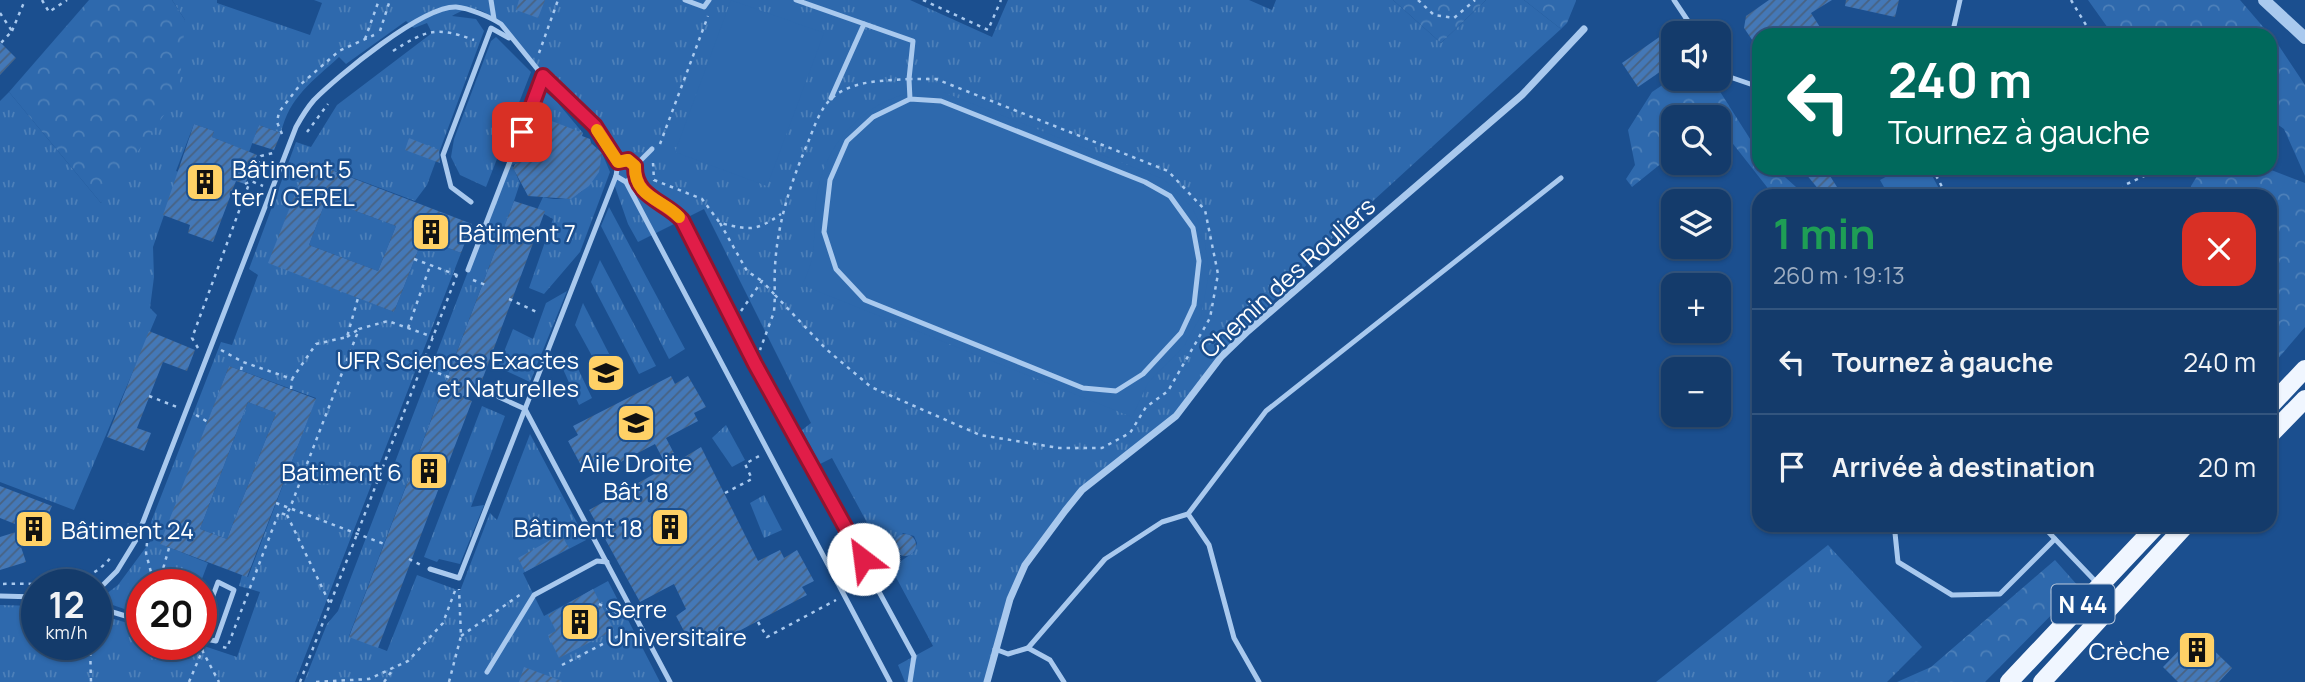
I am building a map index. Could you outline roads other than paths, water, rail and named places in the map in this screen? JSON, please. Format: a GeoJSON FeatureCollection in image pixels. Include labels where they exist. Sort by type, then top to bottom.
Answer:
{"type":"FeatureCollection","features":[{"type":"Feature","properties":{"kind":"main road"},"geometry":{"type":"LineString","coordinates":[[2277,399],[2305,369]]}},
{"type":"Feature","properties":{"kind":"main road"},"geometry":{"type":"LineString","coordinates":[[2277,428],[2305,399]]}},
{"type":"Feature","properties":{"kind":"main road","name":"N 44"},"geometry":{"type":"LineString","coordinates":[[2009,682],[2150,532]]}},
{"type":"Feature","properties":{"kind":"main road","name":"N 44"},"geometry":{"type":"LineString","coordinates":[[2042,682],[2180,532]]}},
{"type":"Feature","properties":{"kind":"street"},"geometry":{"type":"LineString","coordinates":[[2264,0],[2305,38]]}},
{"type":"Feature","properties":{"kind":"street","name":"Chemin des Rouliers"},"geometry":{"type":"LineString","coordinates":[[987,682],[1010,599],[1025,565],[1082,490],[1159,432],[1176,416],[1221,357],[1248,331],[1522,95],[1584,29]]}},
{"type":"Feature","properties":{"kind":"lane"},"geometry":{"type":"LineString","coordinates":[[685,0],[704,7],[709,0]]}},
{"type":"Feature","properties":{"kind":"lane"},"geometry":{"type":"LineString","coordinates":[[796,0],[913,41],[910,99]]}},
{"type":"Feature","properties":{"kind":"lane"},"geometry":{"type":"LineString","coordinates":[[1674,0],[1688,21]]}},
{"type":"Feature","properties":{"kind":"lane"},"geometry":{"type":"LineString","coordinates":[[1954,28],[1960,0]]}},
{"type":"Feature","properties":{"kind":"lane"},"geometry":{"type":"LineString","coordinates":[[494,2],[494,19]]}},
{"type":"Feature","properties":{"kind":"lane"},"geometry":{"type":"LineString","coordinates":[[112,576],[136,540],[296,127],[312,102],[377,48],[421,17],[455,7],[494,19],[543,76],[595,126],[618,162],[616,176],[459,578],[430,569]]}},
{"type":"Feature","properties":{"kind":"lane"},"geometry":{"type":"LineString","coordinates":[[831,98],[864,24]]}},
{"type":"Feature","properties":{"kind":"lane"},"geometry":{"type":"LineString","coordinates":[[471,202],[451,187],[443,155],[491,28],[512,39]]}},
{"type":"Feature","properties":{"kind":"lane"},"geometry":{"type":"LineString","coordinates":[[468,270],[543,76]]}},
{"type":"Feature","properties":{"kind":"lane"},"geometry":{"type":"LineString","coordinates":[[1731,78],[1752,85]]}},
{"type":"Feature","properties":{"kind":"lane"},"geometry":{"type":"LineString","coordinates":[[910,99],[941,101],[1145,182],[1170,195],[1193,228],[1199,261],[1194,305],[1181,333],[1143,374],[1116,391],[1083,388],[865,300],[836,269],[824,232],[830,180],[847,141],[873,117],[910,99]]}},
{"type":"Feature","properties":{"kind":"lane"},"geometry":{"type":"LineString","coordinates":[[652,149],[635,166],[635,175],[650,200],[670,207],[682,220],[755,364],[914,656],[911,682]]}},
{"type":"Feature","properties":{"kind":"lane"},"geometry":{"type":"LineString","coordinates":[[618,162],[628,160],[635,166]]}},
{"type":"Feature","properties":{"kind":"lane"},"geometry":{"type":"LineString","coordinates":[[626,182],[635,175]]}},
{"type":"Feature","properties":{"kind":"lane"},"geometry":{"type":"LineString","coordinates":[[616,176],[626,182],[890,682]]}},
{"type":"Feature","properties":{"kind":"lane"},"geometry":{"type":"LineString","coordinates":[[995,649],[1008,654],[1028,648],[1105,559],[1162,522],[1188,514],[1266,411],[1561,178]]}},
{"type":"Feature","properties":{"kind":"lane"},"geometry":{"type":"LineString","coordinates":[[499,397],[525,409],[670,682]]}},
{"type":"Feature","properties":{"kind":"lane"},"geometry":{"type":"LineString","coordinates":[[1188,514],[1209,545],[1234,638],[1259,682]]}},
{"type":"Feature","properties":{"kind":"lane"},"geometry":{"type":"LineString","coordinates":[[2048,532],[2100,586]]}},
{"type":"Feature","properties":{"kind":"lane"},"geometry":{"type":"LineString","coordinates":[[1895,533],[1898,562],[1952,595],[2000,594],[2055,540]]}},
{"type":"Feature","properties":{"kind":"lane"},"geometry":{"type":"LineString","coordinates":[[487,672],[534,595],[597,561],[607,562]]}},
{"type":"Feature","properties":{"kind":"lane"},"geometry":{"type":"LineString","coordinates":[[217,587],[219,582],[234,590],[217,638]]}},
{"type":"Feature","properties":{"kind":"lane"},"geometry":{"type":"LineString","coordinates":[[0,596],[21,597]]}},
{"type":"Feature","properties":{"kind":"lane"},"geometry":{"type":"LineString","coordinates":[[1028,648],[1050,660],[1064,682]]}},
{"type":"Feature","properties":{"kind":"place","name":"Bâtiment 5 ter / CEREL"},"geometry":{"type":"Point","coordinates":[205,182]}},
{"type":"Feature","properties":{"kind":"place","name":"Bâtiment 7"},"geometry":{"type":"Point","coordinates":[431,232]}},
{"type":"Feature","properties":{"kind":"place","name":"UFR Sciences Exactes et Naturelles"},"geometry":{"type":"Point","coordinates":[606,373]}},
{"type":"Feature","properties":{"kind":"place","name":"Aile Droite Bât 18"},"geometry":{"type":"Point","coordinates":[636,423]}},
{"type":"Feature","properties":{"kind":"place","name":"Batiment 6"},"geometry":{"type":"Point","coordinates":[429,471]}},
{"type":"Feature","properties":{"kind":"place","name":"Bâtiment 18"},"geometry":{"type":"Point","coordinates":[670,527]}},
{"type":"Feature","properties":{"kind":"place","name":"Bâtiment 24"},"geometry":{"type":"Point","coordinates":[34,529]}},
{"type":"Feature","properties":{"kind":"place","name":"Serre Universitaire"},"geometry":{"type":"Point","coordinates":[580,622]}},
{"type":"Feature","properties":{"kind":"place","name":"Crèche"},"geometry":{"type":"Point","coordinates":[2197,650]}}]}
